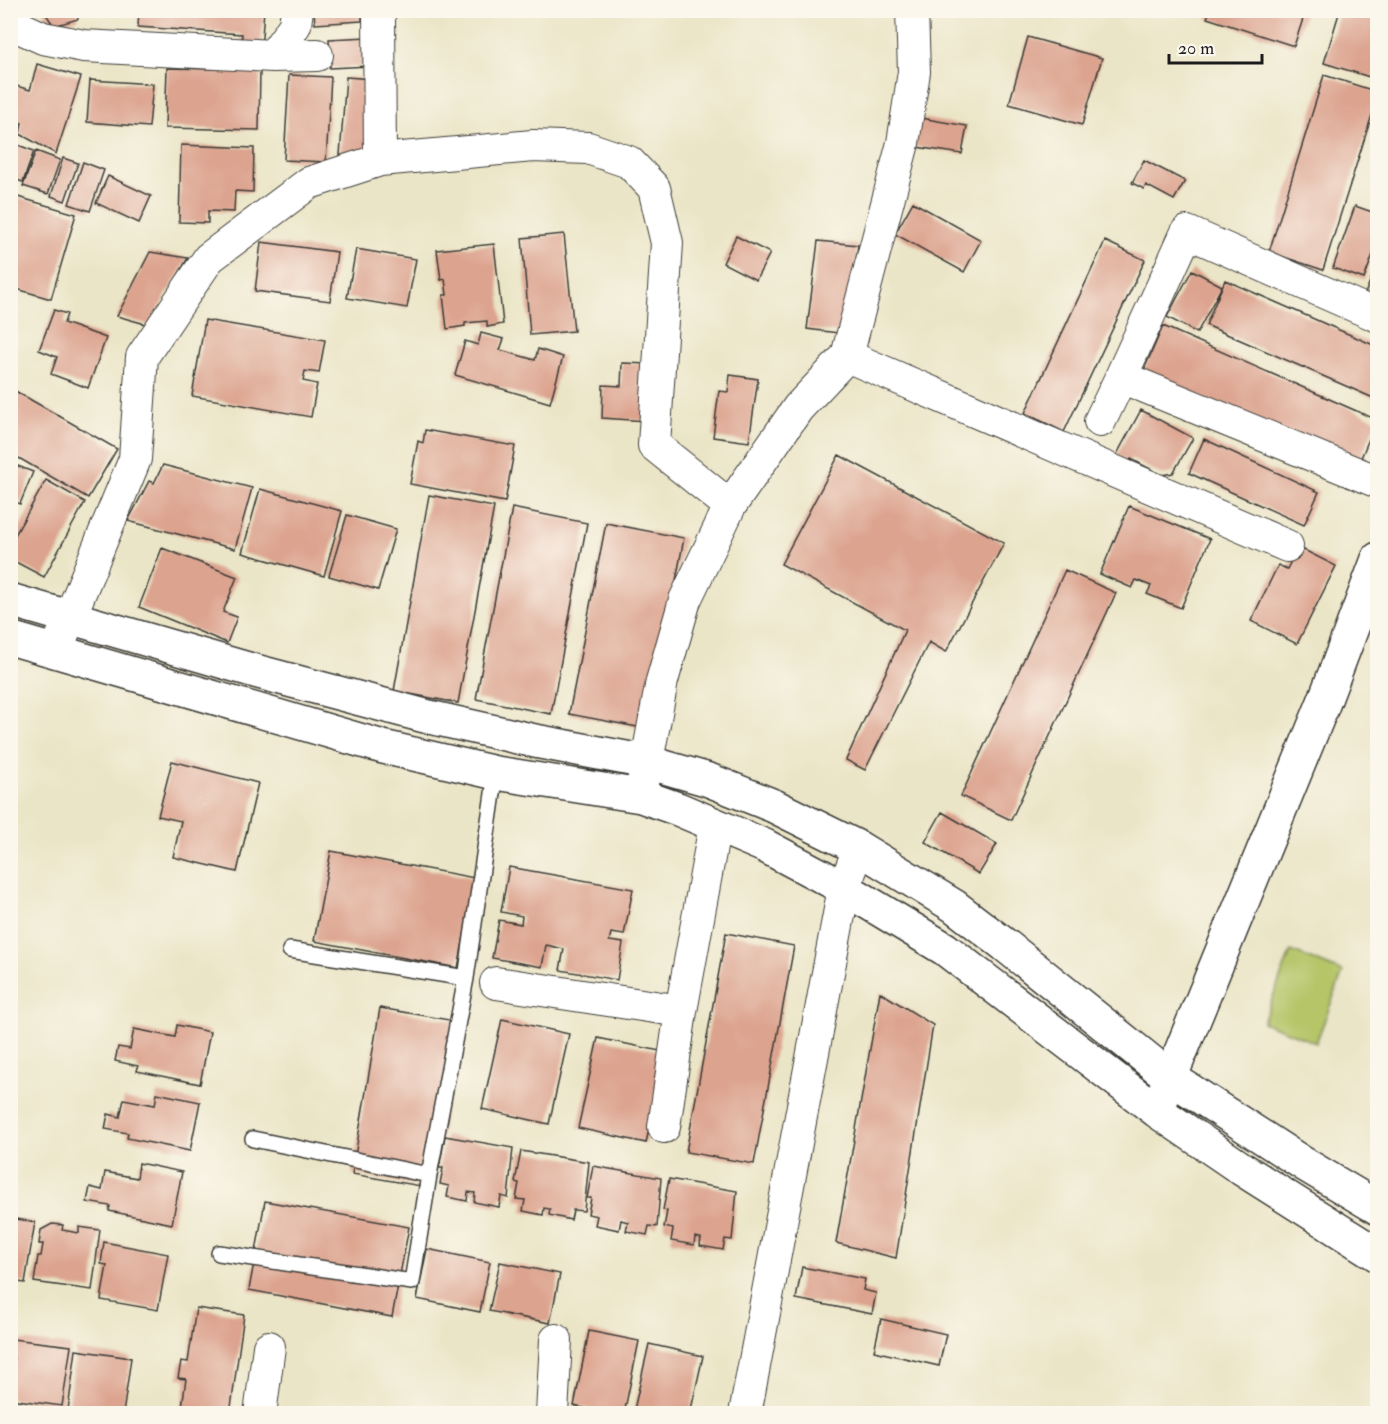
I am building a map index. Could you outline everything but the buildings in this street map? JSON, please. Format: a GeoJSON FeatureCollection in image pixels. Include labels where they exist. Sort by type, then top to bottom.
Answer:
{"type":"FeatureCollection","features":[{"type":"Feature","properties":{"kind":"street"},"geometry":{"type":"LineString","coordinates":[[273,56],[295,24],[297,10]]}},
{"type":"Feature","properties":{"kind":"street"},"geometry":{"type":"LineString","coordinates":[[379,10],[380,160]]}},
{"type":"Feature","properties":{"kind":"street"},"geometry":{"type":"LineString","coordinates":[[641,796],[662,681],[685,600],[730,506],[798,408],[848,356],[903,143],[914,72],[912,10]]}},
{"type":"Feature","properties":{"kind":"street"},"geometry":{"type":"LineString","coordinates":[[10,11],[19,27],[43,38],[84,46],[273,56],[317,55]]}},
{"type":"Feature","properties":{"kind":"street"},"geometry":{"type":"LineString","coordinates":[[56,651],[135,459],[142,357],[209,258],[309,183],[380,160],[533,146],[588,148],[629,162],[654,188],[667,243],[654,445],[730,506]]}},
{"type":"Feature","properties":{"kind":"street"},"geometry":{"type":"LineString","coordinates":[[1100,421],[1187,232],[1377,316]]}},
{"type":"Feature","properties":{"kind":"street"},"geometry":{"type":"LineString","coordinates":[[848,356],[1287,546]]}},
{"type":"Feature","properties":{"kind":"street"},"geometry":{"type":"LineString","coordinates":[[1121,377],[1377,482]]}},
{"type":"Feature","properties":{"kind":"street"},"geometry":{"type":"LineString","coordinates":[[1157,1111],[1324,702],[1377,559]]}},
{"type":"Feature","properties":{"kind":"street"},"geometry":{"type":"LineString","coordinates":[[10,600],[255,671],[425,716],[535,741],[647,762],[720,784],[774,806],[859,848],[954,906],[1171,1078],[1377,1208]]}},
{"type":"Feature","properties":{"kind":"street"},"geometry":{"type":"LineString","coordinates":[[10,638],[383,747],[496,773],[641,796],[765,846],[844,888],[945,949],[1157,1111],[1242,1169],[1377,1255]]}},
{"type":"Feature","properties":{"kind":"street"},"geometry":{"type":"LineString","coordinates":[[664,1126],[681,1011],[715,825]]}},
{"type":"Feature","properties":{"kind":"street"},"geometry":{"type":"LineString","coordinates":[[745,1413],[844,888],[859,848]]}},
{"type":"Feature","properties":{"kind":"street"},"geometry":{"type":"LineString","coordinates":[[496,983],[681,1011]]}},
{"type":"Feature","properties":{"kind":"street"},"geometry":{"type":"LineString","coordinates":[[552,1413],[556,1340]]}},
{"type":"Feature","properties":{"kind":"street"},"geometry":{"type":"LineString","coordinates":[[260,1413],[269,1347]]}},
{"type":"Feature","properties":{"kind":"lane"},"geometry":{"type":"LineString","coordinates":[[219,1253],[412,1282],[429,1175],[466,978],[496,773]]}},
{"type":"Feature","properties":{"kind":"lane"},"geometry":{"type":"LineString","coordinates":[[290,950],[466,978]]}},
{"type":"Feature","properties":{"kind":"lane"},"geometry":{"type":"LineString","coordinates":[[253,1139],[429,1175]]}},
{"type":"Feature","properties":{"kind":"green space"},"geometry":{"type":"Polygon","coordinates":[[[1291,951],[1343,972],[1316,1043],[1263,1022],[1291,951]]]}}]}
